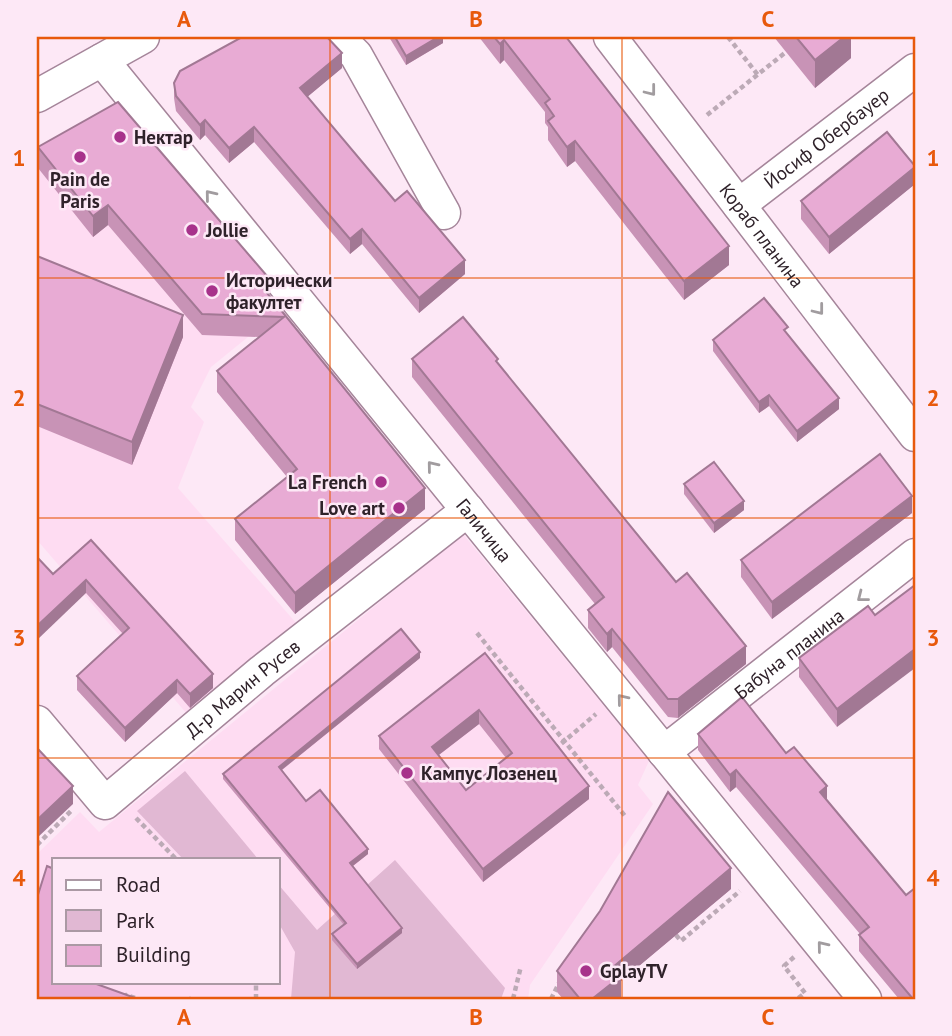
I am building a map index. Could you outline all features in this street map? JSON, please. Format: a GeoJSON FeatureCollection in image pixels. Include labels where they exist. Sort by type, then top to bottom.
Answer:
{"type":"FeatureCollection","features":[{"type":"Feature","properties":{"kind":"street"},"geometry":{"type":"LineString","coordinates":[[37,96],[143,37]]}},
{"type":"Feature","properties":{"kind":"street"},"geometry":{"type":"LineString","coordinates":[[338,37],[356,55],[444,213]]}},
{"type":"Feature","properties":{"kind":"street","name":"Кораб планина"},"geometry":{"type":"LineString","coordinates":[[610,37],[915,435]]}},
{"type":"Feature","properties":{"kind":"street","name":"Галичица"},"geometry":{"type":"LineString","coordinates":[[102,60],[865,999]]}},
{"type":"Feature","properties":{"kind":"street","name":"Йосиф Обербауер"},"geometry":{"type":"LineString","coordinates":[[739,205],[915,70]]}},
{"type":"Feature","properties":{"kind":"street","name":"Д-р Марин Русев"},"geometry":{"type":"LineString","coordinates":[[94,789],[105,803],[262,671],[468,510]]}},
{"type":"Feature","properties":{"kind":"street","name":"Бабуна планина"},"geometry":{"type":"LineString","coordinates":[[664,752],[915,555]]}},
{"type":"Feature","properties":{"kind":"street"},"geometry":{"type":"LineString","coordinates":[[37,722],[94,789]]}},
{"type":"Feature","properties":{"kind":"path"},"geometry":{"type":"LineString","coordinates":[[728,37],[758,75]]}},
{"type":"Feature","properties":{"kind":"path"},"geometry":{"type":"LineString","coordinates":[[684,133],[786,52]]}},
{"type":"Feature","properties":{"kind":"path"},"geometry":{"type":"LineString","coordinates":[[477,634],[625,816]]}},
{"type":"Feature","properties":{"kind":"path"},"geometry":{"type":"LineString","coordinates":[[552,751],[605,706]]}},
{"type":"Feature","properties":{"kind":"path"},"geometry":{"type":"LineString","coordinates":[[37,845],[94,789]]}},
{"type":"Feature","properties":{"kind":"path"},"geometry":{"type":"LineString","coordinates":[[136,818],[175,858]]}},
{"type":"Feature","properties":{"kind":"path"},"geometry":{"type":"LineString","coordinates":[[676,935],[681,941],[762,872]]}},
{"type":"Feature","properties":{"kind":"path"},"geometry":{"type":"LineString","coordinates":[[513,999],[521,966]]}},
{"type":"Feature","properties":{"kind":"path"},"geometry":{"type":"LineString","coordinates":[[792,977],[805,993],[797,999]]}},
{"type":"Feature","properties":{"kind":"path"},"geometry":{"type":"LineString","coordinates":[[551,999],[561,982]]}},
{"type":"Feature","properties":{"kind":"path"},"geometry":{"type":"LineString","coordinates":[[125,999],[126,995],[138,999]]}},
{"type":"Feature","properties":{"kind":"shaded area"},"geometry":{"type":"Polygon","coordinates":[[[37,166],[93,236],[108,225],[279,312],[211,367],[191,407],[204,422],[178,488],[297,624],[188,715],[37,540],[37,166]]]}},
{"type":"Feature","properties":{"kind":"shaded area","name":"Кампус Лозенец"},"geometry":{"type":"Polygon","coordinates":[[[463,534],[649,761],[638,785],[653,804],[530,985],[528,999],[37,999],[37,854],[80,812],[99,832],[463,534]]]}},
{"type":"Feature","properties":{"kind":"green space"},"geometry":{"type":"Polygon","coordinates":[[[185,771],[257,858],[182,858],[137,811],[185,771]]]}},
{"type":"Feature","properties":{"kind":"green space"},"geometry":{"type":"Polygon","coordinates":[[[395,860],[505,988],[501,999],[291,999],[295,952],[280,926],[280,886],[317,930],[395,860]]]}},
{"type":"Feature","properties":{"kind":"building"},"geometry":{"type":"Polygon","coordinates":[[[242,37],[327,37],[342,53],[300,88],[395,201],[407,191],[465,260],[419,298],[362,229],[350,239],[254,127],[229,148],[205,120],[200,125],[176,96],[174,83],[180,71],[242,37]]]}},
{"type":"Feature","properties":{"kind":"building"},"geometry":{"type":"Polygon","coordinates":[[[395,37],[438,37],[406,56],[395,37]]]}},
{"type":"Feature","properties":{"kind":"building"},"geometry":{"type":"Polygon","coordinates":[[[494,37],[566,37],[729,246],[684,281],[575,141],[567,147],[548,121],[554,116],[545,103],[550,99],[504,40],[500,44],[494,37]]]}},
{"type":"Feature","properties":{"kind":"building"},"geometry":{"type":"Polygon","coordinates":[[[796,37],[844,37],[815,60],[796,37]]]}},
{"type":"Feature","properties":{"kind":"building"},"geometry":{"type":"Polygon","coordinates":[[[118,102],[267,276],[259,283],[425,488],[295,593],[235,519],[297,469],[217,371],[284,317],[202,314],[108,205],[93,216],[38,147],[118,102]]]}},
{"type":"Feature","properties":{"kind":"building"},"geometry":{"type":"Polygon","coordinates":[[[887,132],[915,167],[829,237],[801,201],[887,132]]]}},
{"type":"Feature","properties":{"kind":"building"},"geometry":{"type":"Polygon","coordinates":[[[37,256],[183,315],[132,442],[37,404],[37,256]]]}},
{"type":"Feature","properties":{"kind":"building"},"geometry":{"type":"Polygon","coordinates":[[[764,298],[788,327],[784,330],[839,398],[797,431],[769,395],[759,402],[713,340],[764,298]]]}},
{"type":"Feature","properties":{"kind":"building"},"geometry":{"type":"Polygon","coordinates":[[[463,317],[676,582],[687,573],[746,646],[678,699],[668,699],[612,629],[607,634],[588,610],[604,597],[412,359],[463,317]]]}},
{"type":"Feature","properties":{"kind":"building"},"geometry":{"type":"Polygon","coordinates":[[[880,454],[912,496],[772,602],[741,560],[880,454]]]}},
{"type":"Feature","properties":{"kind":"building"},"geometry":{"type":"Polygon","coordinates":[[[714,462],[744,501],[714,523],[684,484],[714,462]]]}},
{"type":"Feature","properties":{"kind":"building"},"geometry":{"type":"Polygon","coordinates":[[[91,540],[213,674],[190,694],[177,680],[125,728],[77,676],[129,628],[86,580],[37,626],[37,557],[53,574],[91,540]]]}},
{"type":"Feature","properties":{"kind":"building"},"geometry":{"type":"Polygon","coordinates":[[[915,585],[915,649],[837,709],[799,658],[868,606],[875,615],[915,585]]]}},
{"type":"Feature","properties":{"kind":"building"},"geometry":{"type":"Polygon","coordinates":[[[401,629],[420,652],[279,767],[306,801],[320,790],[368,849],[350,863],[402,928],[357,964],[332,934],[346,923],[223,774],[401,629]]]}},
{"type":"Feature","properties":{"kind":"building"},"geometry":{"type":"Polygon","coordinates":[[[485,653],[589,786],[483,869],[379,736],[485,653]],[[479,710],[432,747],[466,790],[512,753],[479,710]]]}},
{"type":"Feature","properties":{"kind":"building"},"geometry":{"type":"Polygon","coordinates":[[[742,697],[786,753],[794,747],[827,786],[820,792],[906,895],[915,888],[915,999],[859,935],[869,927],[736,770],[730,775],[698,734],[742,697]]]}},
{"type":"Feature","properties":{"kind":"building"},"geometry":{"type":"Polygon","coordinates":[[[37,748],[73,786],[37,820],[37,748]]]}},
{"type":"Feature","properties":{"kind":"building"},"geometry":{"type":"Polygon","coordinates":[[[668,792],[731,868],[613,967],[621,976],[592,999],[580,999],[557,971],[600,911],[668,792]]]}},
{"type":"Feature","properties":{"kind":"building"},"geometry":{"type":"Polygon","coordinates":[[[47,866],[52,868],[52,984],[97,984],[138,999],[37,999],[37,898],[47,866]]]}},
{"type":"Feature","properties":{"kind":"place","name":"Нектар"},"geometry":{"type":"Point","coordinates":[120,137]}},
{"type":"Feature","properties":{"kind":"place","name":"Pain de Paris"},"geometry":{"type":"Point","coordinates":[80,157]}},
{"type":"Feature","properties":{"kind":"place","name":"Jollie"},"geometry":{"type":"Point","coordinates":[192,230]}},
{"type":"Feature","properties":{"kind":"place","name":"Исторически факултет"},"geometry":{"type":"Point","coordinates":[212,291]}},
{"type":"Feature","properties":{"kind":"place","name":"La French"},"geometry":{"type":"Point","coordinates":[381,482]}},
{"type":"Feature","properties":{"kind":"place","name":"Love art"},"geometry":{"type":"Point","coordinates":[399,508]}},
{"type":"Feature","properties":{"kind":"place","name":"Кампус Лозенец"},"geometry":{"type":"Point","coordinates":[407,773]}},
{"type":"Feature","properties":{"kind":"place","name":"GplayTV"},"geometry":{"type":"Point","coordinates":[586,971]}}]}
